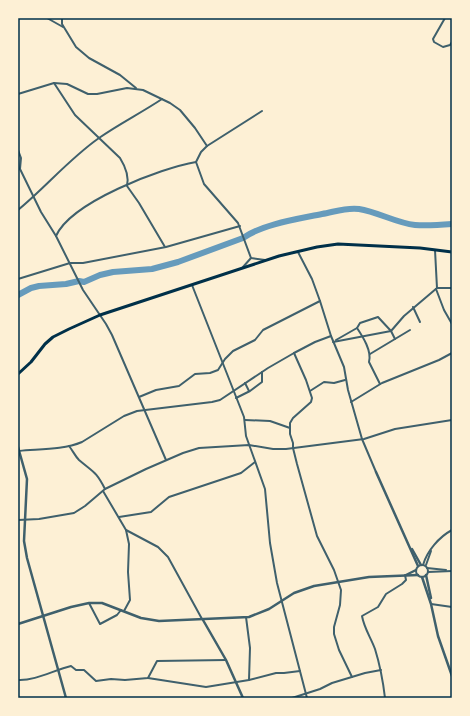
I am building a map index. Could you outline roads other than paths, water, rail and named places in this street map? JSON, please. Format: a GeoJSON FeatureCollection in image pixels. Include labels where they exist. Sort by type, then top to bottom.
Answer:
{"type":"FeatureCollection","features":[{"type":"Feature","properties":{"kind":"main road"},"geometry":{"type":"LineString","coordinates":[[18,374],[53,337],[100,315],[265,260],[297,251],[338,244],[413,247],[452,252]]}},
{"type":"Feature","properties":{"kind":"street"},"geometry":{"type":"LineString","coordinates":[[46,18],[64,28]]}},
{"type":"Feature","properties":{"kind":"street"},"geometry":{"type":"LineString","coordinates":[[62,18],[62,24],[76,47],[89,58],[120,75],[136,88]]}},
{"type":"Feature","properties":{"kind":"street"},"geometry":{"type":"LineString","coordinates":[[444,18],[433,39],[434,42],[443,46],[450,45],[452,42]]}},
{"type":"Feature","properties":{"kind":"street"},"geometry":{"type":"LineString","coordinates":[[54,83],[75,115],[120,158],[124,164],[128,182],[127,186],[166,247]]}},
{"type":"Feature","properties":{"kind":"street"},"geometry":{"type":"LineString","coordinates":[[18,94],[54,83],[66,84],[88,94],[136,88],[149,92],[180,110],[195,128],[207,146]]}},
{"type":"Feature","properties":{"kind":"street"},"geometry":{"type":"LineString","coordinates":[[18,210],[34,197],[79,154],[99,139],[162,99]]}},
{"type":"Feature","properties":{"kind":"street"},"geometry":{"type":"LineString","coordinates":[[251,257],[240,226],[204,184],[196,162],[201,152],[207,146],[262,111]]}},
{"type":"Feature","properties":{"kind":"street"},"geometry":{"type":"LineString","coordinates":[[18,150],[21,158],[19,169],[40,212],[56,236],[83,290],[112,335],[166,460]]}},
{"type":"Feature","properties":{"kind":"street"},"geometry":{"type":"LineString","coordinates":[[56,236],[58,231],[79,211],[100,198],[164,170],[196,162]]}},
{"type":"Feature","properties":{"kind":"street"},"geometry":{"type":"LineString","coordinates":[[18,279],[70,264],[83,263],[166,247],[240,226]]}},
{"type":"Feature","properties":{"kind":"street"},"geometry":{"type":"LineString","coordinates":[[435,250],[437,288],[444,310],[452,324]]}},
{"type":"Feature","properties":{"kind":"street"},"geometry":{"type":"LineString","coordinates":[[297,251],[312,279],[333,342],[344,367],[346,376],[345,380],[362,439],[409,545],[427,573],[431,604],[438,636],[452,676]]}},
{"type":"Feature","properties":{"kind":"street"},"geometry":{"type":"LineString","coordinates":[[251,257],[265,260]]}},
{"type":"Feature","properties":{"kind":"street"},"geometry":{"type":"LineString","coordinates":[[242,268],[251,257]]}},
{"type":"Feature","properties":{"kind":"street"},"geometry":{"type":"LineString","coordinates":[[192,285],[245,420],[246,436],[262,477],[265,489],[270,543],[281,602],[307,698]]}},
{"type":"Feature","properties":{"kind":"street"},"geometry":{"type":"LineString","coordinates":[[333,342],[391,331],[413,307],[437,288],[452,288]]}},
{"type":"Feature","properties":{"kind":"street"},"geometry":{"type":"LineString","coordinates":[[139,397],[156,390],[179,386],[195,374],[210,373],[218,370],[225,359],[233,351],[256,340],[263,330],[320,301]]}},
{"type":"Feature","properties":{"kind":"street"},"geometry":{"type":"LineString","coordinates":[[413,307],[420,322]]}},
{"type":"Feature","properties":{"kind":"street"},"geometry":{"type":"LineString","coordinates":[[333,342],[357,328],[360,323],[378,317],[391,331],[395,339]]}},
{"type":"Feature","properties":{"kind":"street"},"geometry":{"type":"LineString","coordinates":[[357,328],[370,354],[369,362],[380,384]]}},
{"type":"Feature","properties":{"kind":"street"},"geometry":{"type":"LineString","coordinates":[[370,354],[410,330]]}},
{"type":"Feature","properties":{"kind":"street"},"geometry":{"type":"LineString","coordinates":[[19,451],[70,446],[82,442],[124,416],[137,411],[220,400],[294,353],[315,342],[331,336]]}},
{"type":"Feature","properties":{"kind":"street"},"geometry":{"type":"LineString","coordinates":[[294,353],[312,398],[311,402],[293,418],[290,423],[290,434],[294,443],[293,448],[317,536],[334,570],[338,582],[341,596],[334,627],[334,634],[339,650],[352,677]]}},
{"type":"Feature","properties":{"kind":"street"},"geometry":{"type":"LineString","coordinates":[[351,402],[380,384],[439,360],[452,353]]}},
{"type":"Feature","properties":{"kind":"street"},"geometry":{"type":"LineString","coordinates":[[236,398],[262,382],[262,372]]}},
{"type":"Feature","properties":{"kind":"street"},"geometry":{"type":"LineString","coordinates":[[310,391],[324,382],[334,383],[345,380]]}},
{"type":"Feature","properties":{"kind":"street"},"geometry":{"type":"LineString","coordinates":[[245,383],[249,391]]}},
{"type":"Feature","properties":{"kind":"street"},"geometry":{"type":"LineString","coordinates":[[245,420],[270,421],[290,428]]}},
{"type":"Feature","properties":{"kind":"street"},"geometry":{"type":"LineString","coordinates":[[18,520],[39,519],[74,513],[105,489],[146,468],[199,448],[249,446],[273,449],[293,448],[362,439],[395,429],[452,420]]}},
{"type":"Feature","properties":{"kind":"street"},"geometry":{"type":"LineString","coordinates":[[70,446],[79,460],[98,475],[105,489]]}},
{"type":"Feature","properties":{"kind":"street"},"geometry":{"type":"LineString","coordinates":[[18,447],[27,479],[24,541],[27,558],[66,698]]}},
{"type":"Feature","properties":{"kind":"street"},"geometry":{"type":"LineString","coordinates":[[118,517],[151,512],[169,497],[241,473],[255,462]]}},
{"type":"Feature","properties":{"kind":"street"},"geometry":{"type":"LineString","coordinates":[[103,491],[126,530],[129,544],[128,572],[130,600],[124,612]]}},
{"type":"Feature","properties":{"kind":"street"},"geometry":{"type":"LineString","coordinates":[[126,530],[158,547],[168,557],[226,660],[243,698]]}},
{"type":"Feature","properties":{"kind":"street"},"geometry":{"type":"LineString","coordinates":[[405,575],[423,566],[427,555],[443,536],[452,530]]}},
{"type":"Feature","properties":{"kind":"street"},"geometry":{"type":"LineString","coordinates":[[423,566],[451,571]]}},
{"type":"Feature","properties":{"kind":"street"},"geometry":{"type":"LineString","coordinates":[[416,570],[418,575]]}},
{"type":"Feature","properties":{"kind":"street"},"geometry":{"type":"LineString","coordinates":[[18,624],[71,607],[89,603],[102,603],[141,618],[159,621],[246,617],[269,609],[294,593],[304,589],[338,582],[388,575],[422,576],[427,573],[451,571]]}},
{"type":"Feature","properties":{"kind":"street"},"geometry":{"type":"LineString","coordinates":[[386,698],[381,670],[362,616],[378,606],[386,594],[402,584],[406,580],[405,575]]}},
{"type":"Feature","properties":{"kind":"street"},"geometry":{"type":"LineString","coordinates":[[422,576],[431,604]]}},
{"type":"Feature","properties":{"kind":"street"},"geometry":{"type":"LineString","coordinates":[[89,603],[100,624],[117,615],[121,610]]}},
{"type":"Feature","properties":{"kind":"street"},"geometry":{"type":"LineString","coordinates":[[431,604],[452,607]]}},
{"type":"Feature","properties":{"kind":"street"},"geometry":{"type":"LineString","coordinates":[[246,617],[250,648],[250,680]]}},
{"type":"Feature","properties":{"kind":"street"},"geometry":{"type":"LineString","coordinates":[[148,678],[157,661],[226,660]]}},
{"type":"Feature","properties":{"kind":"street"},"geometry":{"type":"LineString","coordinates":[[18,680],[25,681],[71,666],[76,670],[84,670],[96,681],[148,678],[206,687],[250,680],[276,672],[284,673],[300,671]]}},
{"type":"Feature","properties":{"kind":"street"},"geometry":{"type":"LineString","coordinates":[[292,698],[320,689],[332,683],[381,670]]}},
{"type":"Feature","properties":{"kind":"waterway"},"geometry":{"type":"LineString","coordinates":[[18,295],[31,288],[39,286],[66,284],[79,281],[84,282],[100,275],[113,272],[152,269],[178,262],[243,238],[260,229],[292,220],[345,209],[366,210],[401,222],[415,225],[452,224]]}}]}
